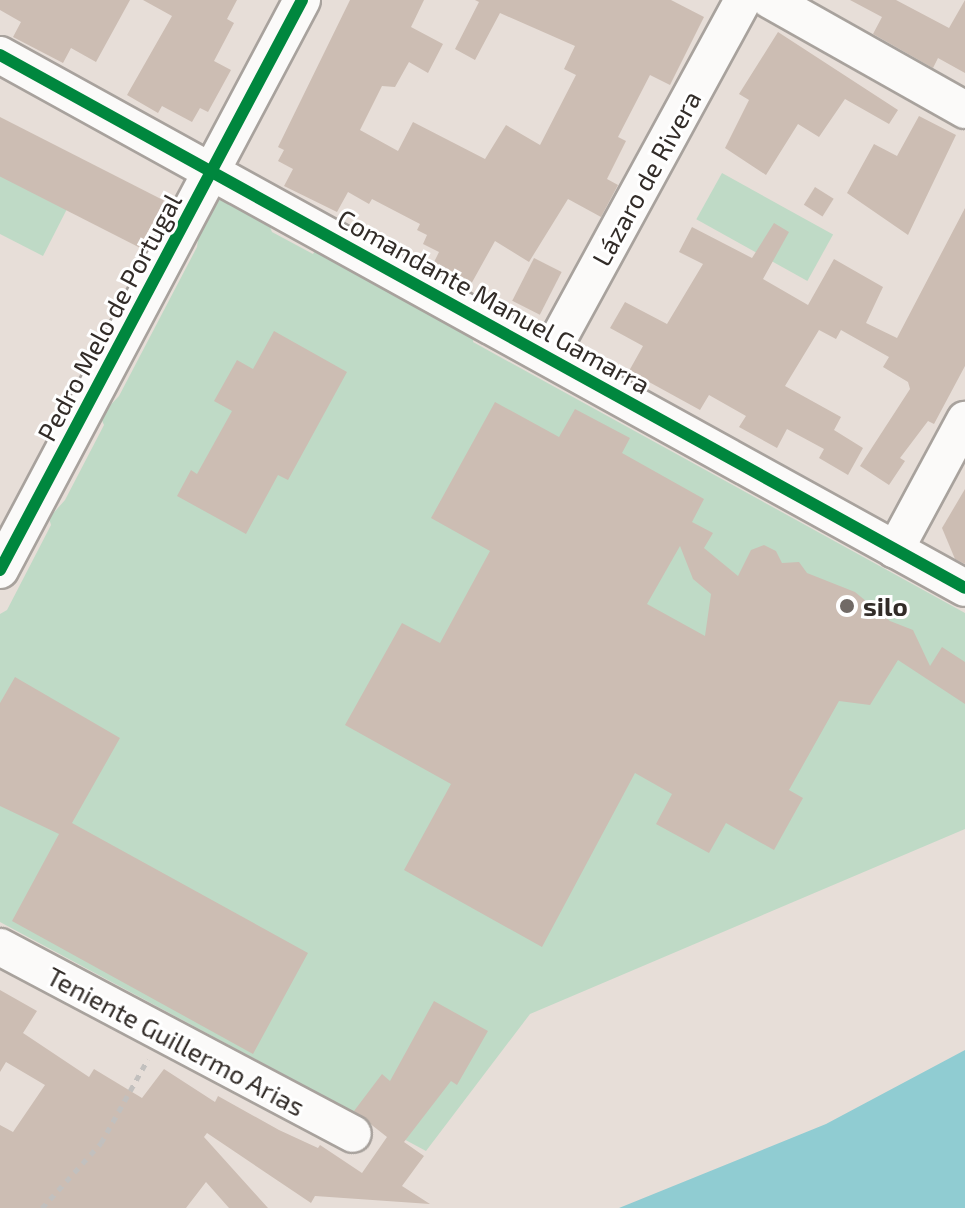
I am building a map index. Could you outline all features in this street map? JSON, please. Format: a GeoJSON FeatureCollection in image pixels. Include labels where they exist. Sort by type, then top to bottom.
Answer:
{"type":"FeatureCollection","features":[{"type":"Feature","properties":{"kind":"street","name":"Pedro Melo de Portugal"},"geometry":{"type":"LineString","coordinates":[[0,570],[13,517],[211,169],[302,0]]}},
{"type":"Feature","properties":{"kind":"street","name":"Lázaro de Rivera"},"geometry":{"type":"LineString","coordinates":[[549,356],[743,0]]}},
{"type":"Feature","properties":{"kind":"street"},"geometry":{"type":"LineString","coordinates":[[770,0],[965,110]]}},
{"type":"Feature","properties":{"kind":"street","name":"Comandante Manuel Gamarra"},"geometry":{"type":"LineString","coordinates":[[0,55],[965,588]]}},
{"type":"Feature","properties":{"kind":"street"},"geometry":{"type":"LineString","coordinates":[[895,550],[965,420]]}},
{"type":"Feature","properties":{"kind":"street","name":"Teniente Guillermo Arias"},"geometry":{"type":"LineString","coordinates":[[0,947],[353,1134]]}},
{"type":"Feature","properties":{"kind":"path"},"geometry":{"type":"LineString","coordinates":[[42,1208],[101,1143],[161,1033]]}},
{"type":"Feature","properties":{"kind":"green space"},"geometry":{"type":"Polygon","coordinates":[[[722,173],[833,235],[807,281],[696,219],[722,173]]]}},
{"type":"Feature","properties":{"kind":"green space"},"geometry":{"type":"Polygon","coordinates":[[[0,175],[67,209],[43,256],[0,234],[0,175]]]}},
{"type":"Feature","properties":{"kind":"green space"},"geometry":{"type":"Polygon","coordinates":[[[205,188],[265,215],[272,232],[313,254],[319,243],[474,334],[473,342],[965,613],[965,829],[530,1014],[426,1151],[0,922],[0,614],[7,610],[51,525],[49,518],[65,500],[104,425],[100,416],[119,396],[197,247],[205,188]]]}},
{"type":"Feature","properties":{"kind":"water"},"geometry":{"type":"Polygon","coordinates":[[[965,1050],[965,1208],[619,1208],[826,1124],[965,1050]]]}},
{"type":"Feature","properties":{"kind":"building"},"geometry":{"type":"Polygon","coordinates":[[[0,0],[130,0],[96,62],[71,48],[63,63],[13,37],[21,22],[0,10],[0,0]]]}},
{"type":"Feature","properties":{"kind":"building"},"geometry":{"type":"Polygon","coordinates":[[[143,0],[237,0],[227,19],[234,23],[214,61],[231,70],[208,112],[200,108],[192,122],[162,106],[158,113],[127,95],[172,16],[143,0]]]}},
{"type":"Feature","properties":{"kind":"building"},"geometry":{"type":"Polygon","coordinates":[[[350,0],[424,0],[411,27],[443,44],[428,73],[409,62],[395,87],[382,86],[360,130],[398,151],[413,122],[485,159],[506,125],[540,145],[576,75],[564,69],[575,46],[500,13],[475,60],[455,49],[479,2],[475,0],[671,0],[704,17],[670,85],[650,75],[618,137],[626,141],[607,179],[618,185],[601,217],[568,199],[529,262],[495,241],[470,286],[432,266],[439,252],[423,244],[427,235],[417,230],[420,224],[372,199],[369,204],[348,192],[337,212],[284,186],[293,169],[278,161],[284,150],[278,147],[350,0]]]}},
{"type":"Feature","properties":{"kind":"building"},"geometry":{"type":"Polygon","coordinates":[[[850,0],[896,0],[949,28],[965,0],[965,73],[938,58],[933,68],[873,34],[882,17],[850,0]]]}},
{"type":"Feature","properties":{"kind":"building"},"geometry":{"type":"Polygon","coordinates":[[[778,32],[898,110],[889,124],[845,99],[819,137],[798,124],[766,175],[725,148],[749,100],[739,94],[778,32]]]}},
{"type":"Feature","properties":{"kind":"building"},"geometry":{"type":"Polygon","coordinates":[[[919,116],[956,135],[908,235],[847,193],[874,144],[897,156],[919,116]]]}},
{"type":"Feature","properties":{"kind":"building"},"geometry":{"type":"Polygon","coordinates":[[[0,117],[164,201],[140,248],[0,176],[0,117]]]}},
{"type":"Feature","properties":{"kind":"building"},"geometry":{"type":"Polygon","coordinates":[[[815,187],[834,199],[823,216],[804,205],[815,187]]]}},
{"type":"Feature","properties":{"kind":"building"},"geometry":{"type":"Polygon","coordinates":[[[965,208],[965,366],[934,424],[928,421],[900,458],[905,461],[889,485],[860,466],[910,389],[908,382],[883,367],[889,357],[841,330],[836,339],[819,330],[785,386],[841,417],[834,430],[863,448],[848,475],[819,458],[824,449],[787,429],[777,448],[739,427],[746,416],[709,395],[700,410],[629,371],[643,346],[610,328],[625,302],[667,324],[703,264],[679,252],[692,227],[752,258],[774,223],[789,232],[763,279],[808,305],[834,259],[883,287],[866,323],[897,338],[965,208]]]}},
{"type":"Feature","properties":{"kind":"building"},"geometry":{"type":"Polygon","coordinates":[[[534,258],[562,272],[540,315],[512,301],[534,258]]]}},
{"type":"Feature","properties":{"kind":"building"},"geometry":{"type":"Polygon","coordinates":[[[274,331],[347,372],[288,480],[278,475],[246,534],[177,496],[191,470],[197,474],[232,411],[214,401],[237,360],[253,369],[274,331]]]}},
{"type":"Feature","properties":{"kind":"building"},"geometry":{"type":"Polygon","coordinates":[[[495,402],[559,437],[575,409],[630,438],[622,453],[704,499],[692,522],[713,533],[704,548],[738,576],[751,550],[764,545],[776,551],[782,563],[799,562],[807,573],[855,592],[890,621],[913,630],[930,666],[942,647],[965,662],[965,704],[898,660],[870,705],[839,701],[789,790],[803,798],[774,850],[726,823],[709,853],[656,824],[672,794],[635,773],[542,947],[404,870],[451,784],[345,725],[402,623],[440,643],[490,551],[431,518],[495,402]],[[680,546],[647,604],[705,636],[711,594],[693,579],[680,546]]]}},
{"type":"Feature","properties":{"kind":"building"},"geometry":{"type":"Polygon","coordinates":[[[965,489],[965,564],[955,559],[942,528],[965,489]]]}},
{"type":"Feature","properties":{"kind":"building"},"geometry":{"type":"Polygon","coordinates":[[[15,677],[120,738],[72,823],[308,953],[253,1054],[12,921],[59,834],[0,806],[0,703],[15,677]]]}},
{"type":"Feature","properties":{"kind":"building"},"geometry":{"type":"Polygon","coordinates":[[[0,990],[37,1011],[23,1033],[89,1077],[94,1069],[142,1098],[164,1069],[215,1102],[218,1096],[279,1130],[318,1148],[320,1145],[362,1173],[387,1137],[354,1111],[382,1074],[390,1081],[434,1001],[488,1031],[457,1085],[451,1081],[404,1142],[424,1156],[402,1186],[430,1204],[315,1196],[311,1203],[207,1133],[204,1137],[268,1208],[229,1208],[206,1182],[186,1208],[0,1208],[0,1125],[13,1132],[45,1085],[6,1062],[0,1072],[0,990]]]}},
{"type":"Feature","properties":{"kind":"cycle path"},"geometry":{"type":"LineString","coordinates":[[0,570],[302,0]]}},
{"type":"Feature","properties":{"kind":"cycle path"},"geometry":{"type":"LineString","coordinates":[[0,55],[965,588]]}},
{"type":"Feature","properties":{"kind":"place","name":"silo"},"geometry":{"type":"Point","coordinates":[847,606]}}]}
